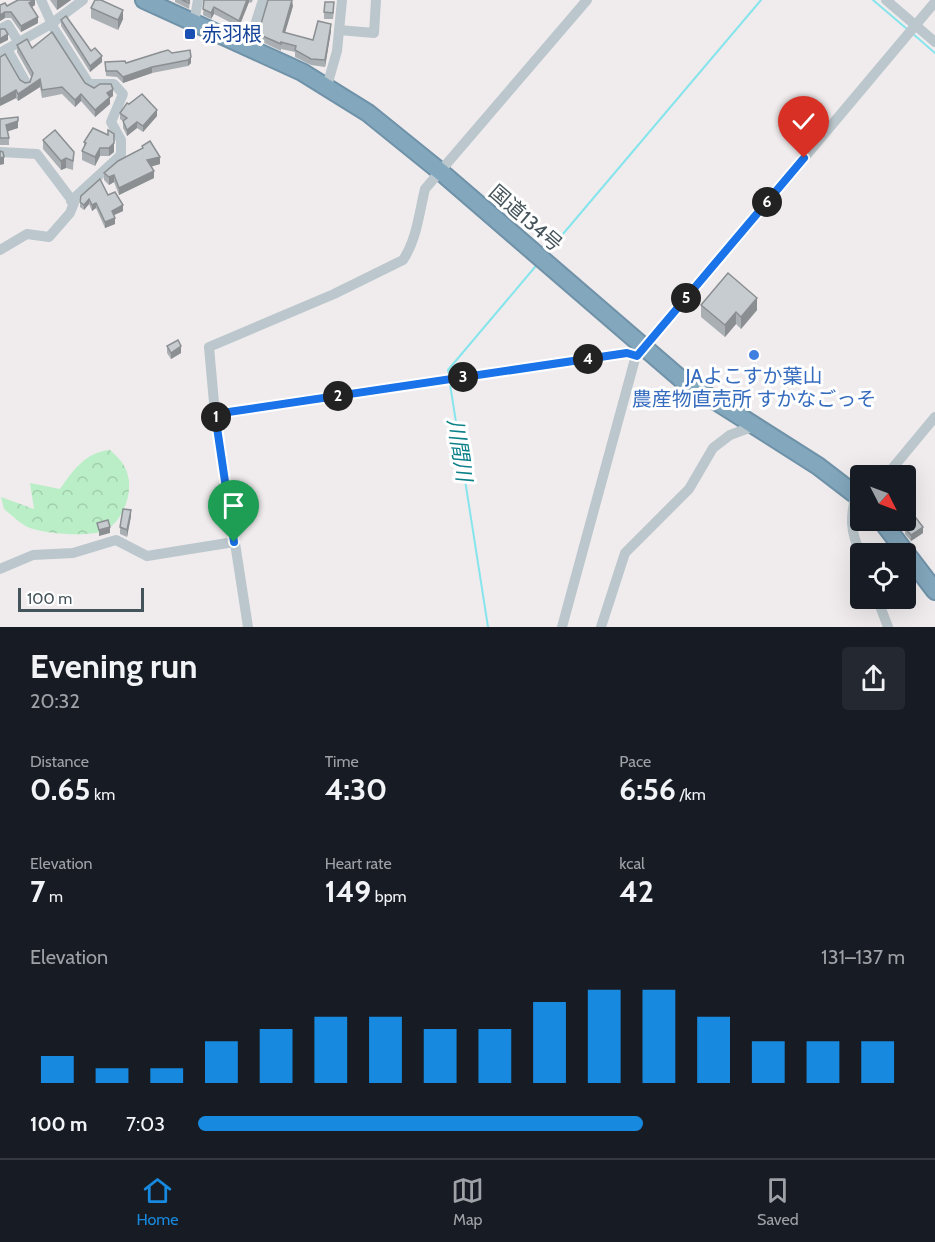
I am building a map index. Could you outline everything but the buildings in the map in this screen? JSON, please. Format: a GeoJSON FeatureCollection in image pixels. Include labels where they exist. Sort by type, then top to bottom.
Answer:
{"type":"FeatureCollection","features":[{"type":"Feature","properties":{"kind":"highway","name":"国道134号"},"geometry":{"type":"LineString","coordinates":[[144,0],[327,86],[368,113],[441,172],[640,352],[757,425],[850,490]]}},
{"type":"Feature","properties":{"kind":"highway"},"geometry":{"type":"LineString","coordinates":[[889,531],[935,591]]}},
{"type":"Feature","properties":{"kind":"street"},"geometry":{"type":"LineString","coordinates":[[41,0],[52,24],[86,81],[94,86],[114,84],[123,94],[111,122],[121,140],[121,155],[71,201]]}},
{"type":"Feature","properties":{"kind":"street"},"geometry":{"type":"LineString","coordinates":[[26,83],[4,51],[52,24],[83,0]]}},
{"type":"Feature","properties":{"kind":"street"},"geometry":{"type":"LineString","coordinates":[[194,22],[198,0]]}},
{"type":"Feature","properties":{"kind":"street"},"geometry":{"type":"LineString","coordinates":[[248,47],[263,0]]}},
{"type":"Feature","properties":{"kind":"street"},"geometry":{"type":"LineString","coordinates":[[327,86],[337,51],[342,0]]}},
{"type":"Feature","properties":{"kind":"street"},"geometry":{"type":"LineString","coordinates":[[339,30],[374,33],[376,0]]}},
{"type":"Feature","properties":{"kind":"street"},"geometry":{"type":"LineString","coordinates":[[248,627],[215,414],[209,347],[334,294],[403,260],[409,251],[419,221],[425,189],[587,0]]}},
{"type":"Feature","properties":{"kind":"street"},"geometry":{"type":"LineString","coordinates":[[886,0],[912,30],[935,42]]}},
{"type":"Feature","properties":{"kind":"street"},"geometry":{"type":"LineString","coordinates":[[562,627],[640,352],[935,2]]}},
{"type":"Feature","properties":{"kind":"street"},"geometry":{"type":"LineString","coordinates":[[0,29],[8,24],[19,43]]}},
{"type":"Feature","properties":{"kind":"street"},"geometry":{"type":"LineString","coordinates":[[0,152],[37,154],[74,203],[70,213],[50,237],[27,234],[0,250]]}},
{"type":"Feature","properties":{"kind":"street"},"geometry":{"type":"LineString","coordinates":[[215,414],[640,352]]}},
{"type":"Feature","properties":{"kind":"street"},"geometry":{"type":"LineString","coordinates":[[895,465],[935,417]]}},
{"type":"Feature","properties":{"kind":"street"},"geometry":{"type":"LineString","coordinates":[[601,627],[625,553],[689,489],[713,448],[730,435],[757,425]]}},
{"type":"Feature","properties":{"kind":"street"},"geometry":{"type":"LineString","coordinates":[[0,569],[33,555],[74,554],[116,540],[147,556],[234,542]]}},
{"type":"Feature","properties":{"kind":"street"},"geometry":{"type":"LineString","coordinates":[[881,609],[888,627]]}},
{"type":"Feature","properties":{"kind":"green space"},"geometry":{"type":"Polygon","coordinates":[[[110,450],[124,465],[129,491],[121,515],[116,522],[103,531],[67,534],[37,530],[27,527],[4,509],[1,497],[34,509],[30,483],[60,489],[75,469],[87,458],[101,451],[110,450]]]}},
{"type":"Feature","properties":{"kind":"waterway","name":"川間川"},"geometry":{"type":"LineString","coordinates":[[546,254],[761,0]]}},
{"type":"Feature","properties":{"kind":"waterway","name":"川間川"},"geometry":{"type":"LineString","coordinates":[[873,0],[907,29]]}},
{"type":"Feature","properties":{"kind":"waterway","name":"川間川"},"geometry":{"type":"LineString","coordinates":[[912,33],[935,53]]}},
{"type":"Feature","properties":{"kind":"waterway","name":"川間川"},"geometry":{"type":"LineString","coordinates":[[449,375],[448,370],[535,267]]}},
{"type":"Feature","properties":{"kind":"waterway","name":"川間川"},"geometry":{"type":"LineString","coordinates":[[450,384],[488,627]]}},
{"type":"Feature","properties":{"kind":"place","name":"赤羽根"},"geometry":{"type":"Point","coordinates":[190,34]}},
{"type":"Feature","properties":{"kind":"place","name":"JAよこすか葉山 農産物直売所 すかなごっそ"},"geometry":{"type":"Point","coordinates":[754,355]}},
{"type":"Feature","properties":{"kind":"route"},"geometry":{"type":"LineString","coordinates":[[234,542],[215,414],[627,353],[637,356],[804,158]]}}]}
